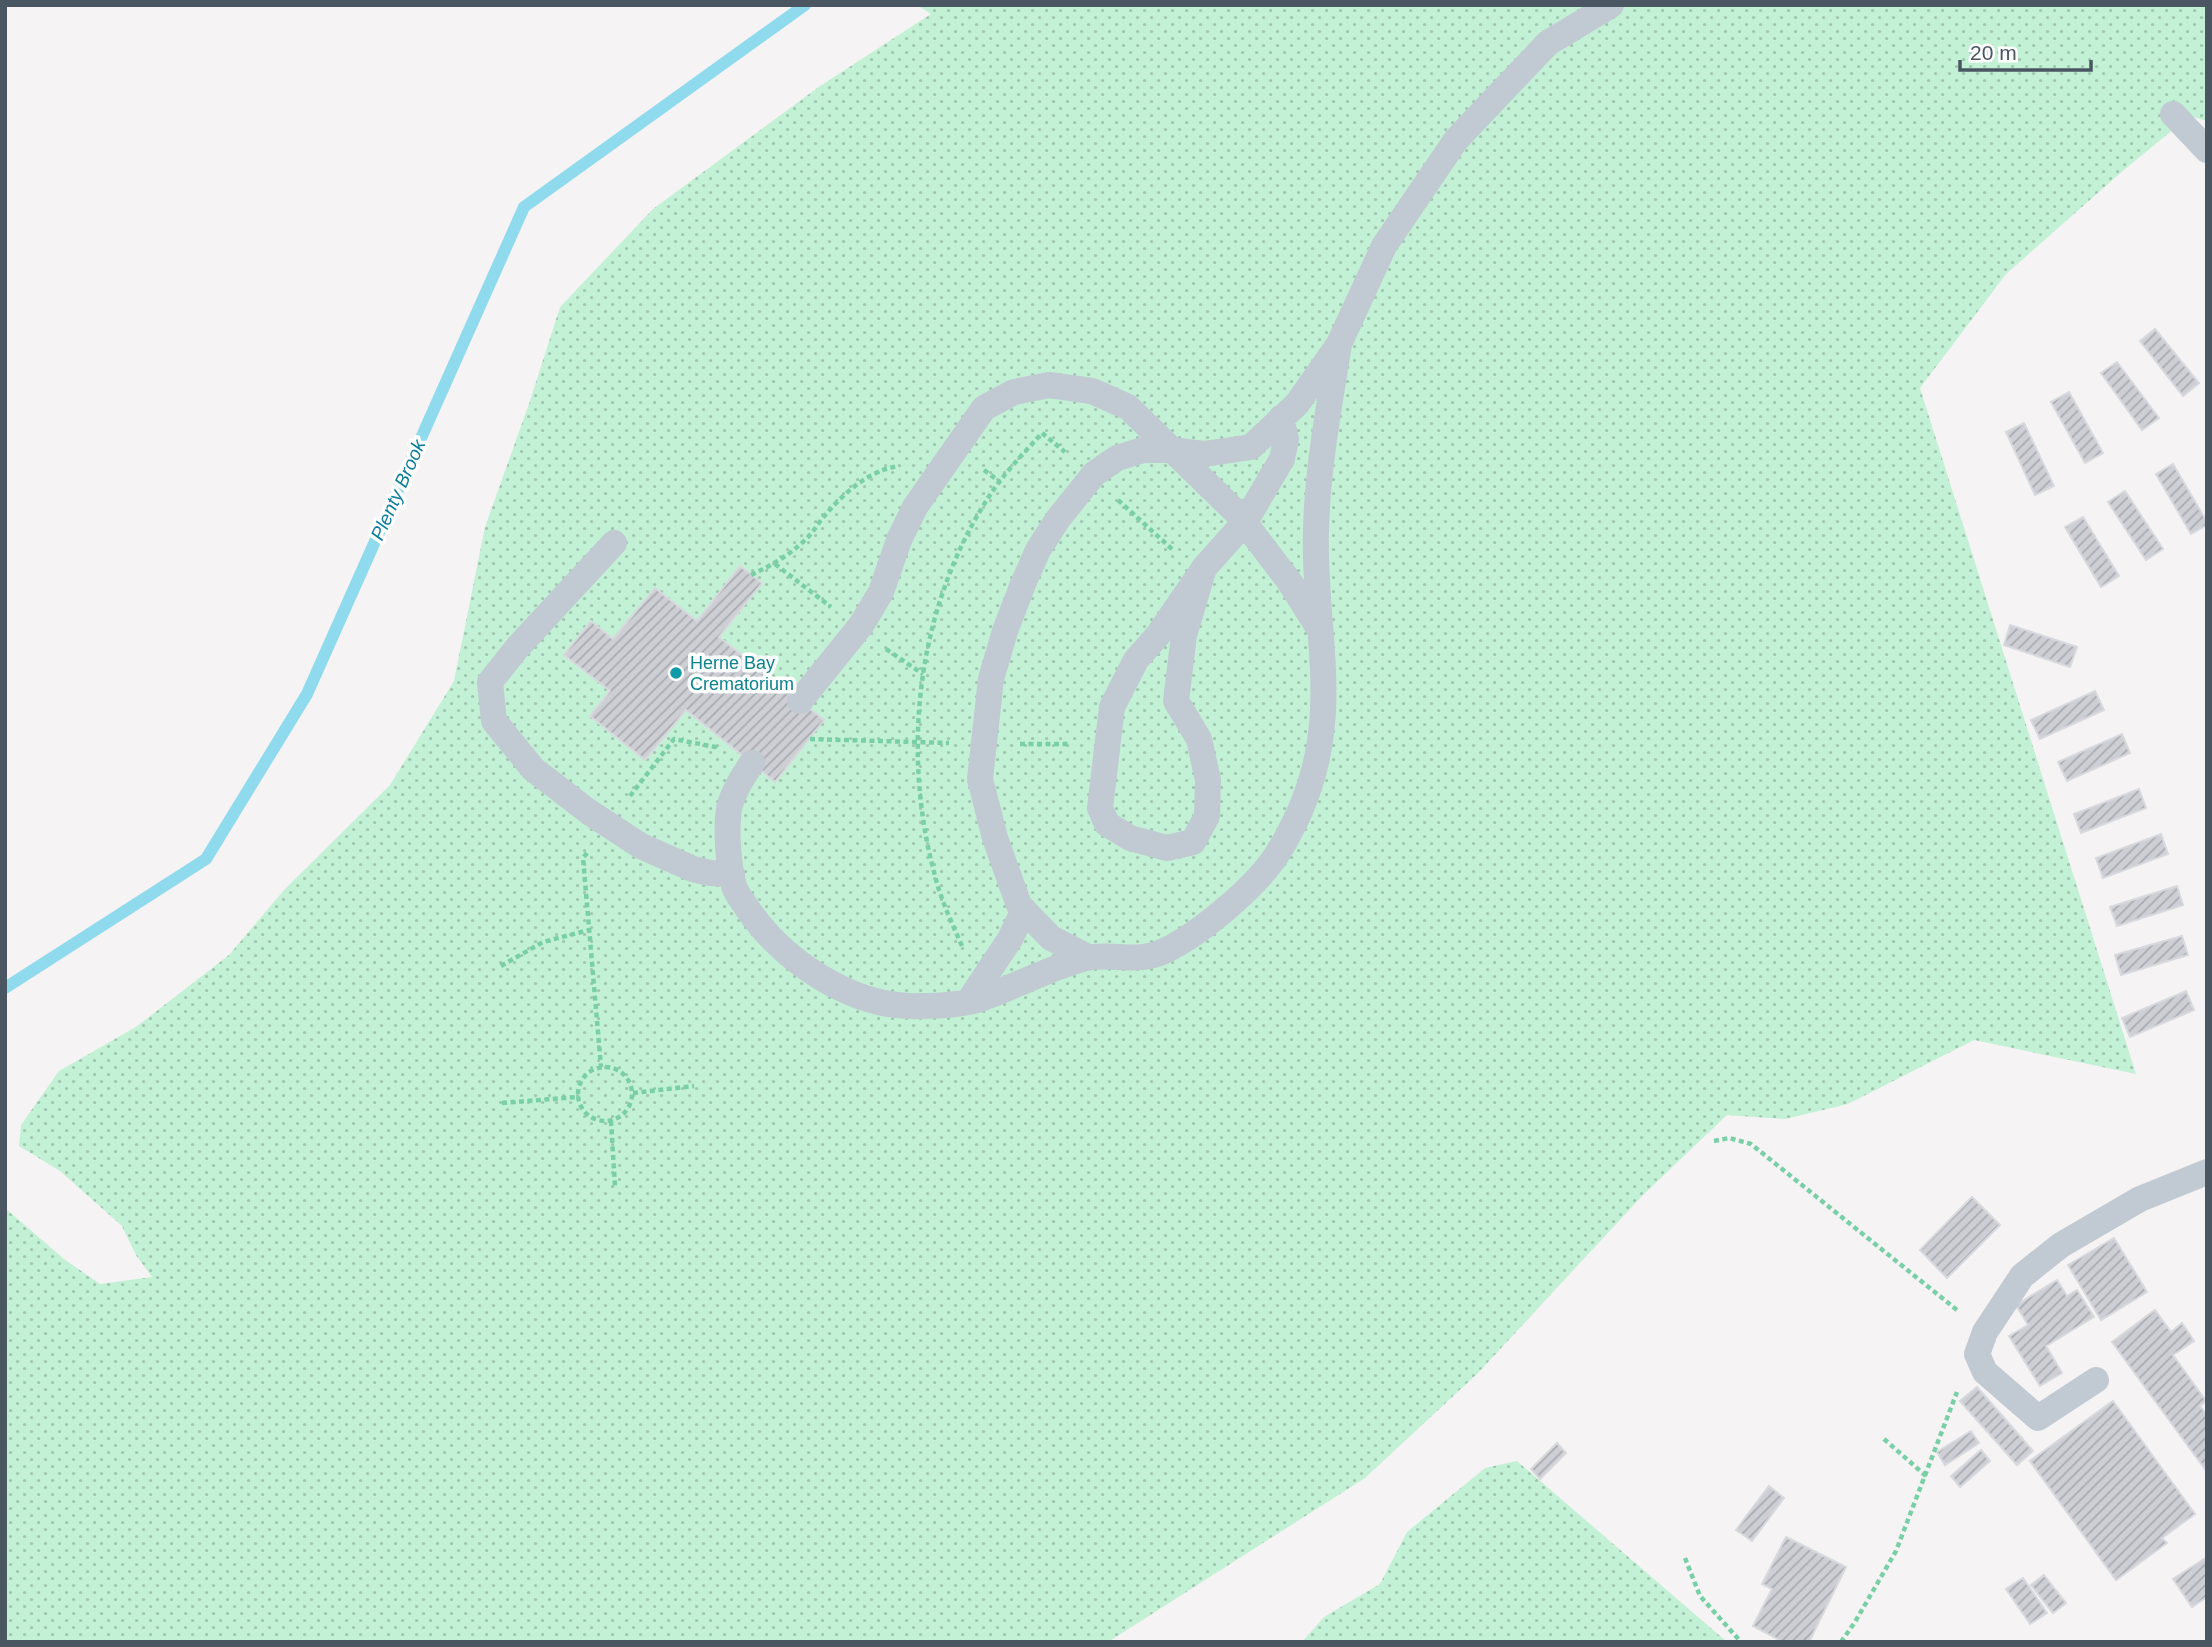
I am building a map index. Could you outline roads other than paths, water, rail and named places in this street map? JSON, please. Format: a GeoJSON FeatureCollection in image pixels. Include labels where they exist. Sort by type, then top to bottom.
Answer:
{"type":"FeatureCollection","features":[{"type":"Feature","properties":{"kind":"lane"},"geometry":{"type":"LineString","coordinates":[[1088,957],[1051,938],[1019,905],[995,838],[980,779],[991,679],[1005,631],[1038,550],[1058,519],[1094,474],[1117,458],[1143,450],[1204,454],[1251,447],[1297,404],[1339,344],[1384,246],[1456,140],[1548,43],[1611,5]]}},
{"type":"Feature","properties":{"kind":"lane"},"geometry":{"type":"LineString","coordinates":[[2173,114],[2207,150]]}},
{"type":"Feature","properties":{"kind":"lane"},"geometry":{"type":"LineString","coordinates":[[752,763],[729,807],[729,845],[734,888],[763,932],[786,953],[826,982],[892,1004],[917,1007],[969,1001],[1088,957],[1155,955],[1193,934],[1251,885],[1278,853],[1299,813],[1313,778],[1322,735],[1324,692],[1316,555],[1319,475],[1339,344]]}},
{"type":"Feature","properties":{"kind":"lane"},"geometry":{"type":"LineString","coordinates":[[800,701],[862,624],[881,592],[899,540],[915,508],[984,408],[1014,392],[1049,385],[1093,391],[1128,407],[1245,522],[1321,631]]}},
{"type":"Feature","properties":{"kind":"lane"},"geometry":{"type":"LineString","coordinates":[[1204,568],[1184,635],[1175,701],[1199,739],[1208,780],[1207,816],[1193,842],[1167,848],[1130,838],[1107,824],[1100,808],[1112,707],[1136,660],[1158,635],[1204,568],[1245,522],[1282,459],[1286,439],[1281,418]]}},
{"type":"Feature","properties":{"kind":"lane"},"geometry":{"type":"LineString","coordinates":[[614,542],[489,682],[494,721],[533,769],[589,812],[641,846],[693,869],[732,874]]}},
{"type":"Feature","properties":{"kind":"lane"},"geometry":{"type":"LineString","coordinates":[[969,1001],[1010,939],[1024,910]]}},
{"type":"Feature","properties":{"kind":"lane"},"geometry":{"type":"LineString","coordinates":[[2096,1380],[2038,1419],[1985,1371],[1981,1343],[2022,1276],[2061,1245],[2140,1199],[2207,1172]]}},
{"type":"Feature","properties":{"kind":"waterway","name":"Plenty Brook"},"geometry":{"type":"LineString","coordinates":[[5,988],[206,859],[307,694],[524,207],[805,5]]}},
{"type":"Feature","properties":{"kind":"place","name":"Herne Bay Crematorium"},"geometry":{"type":"Point","coordinates":[676,673]}}]}
